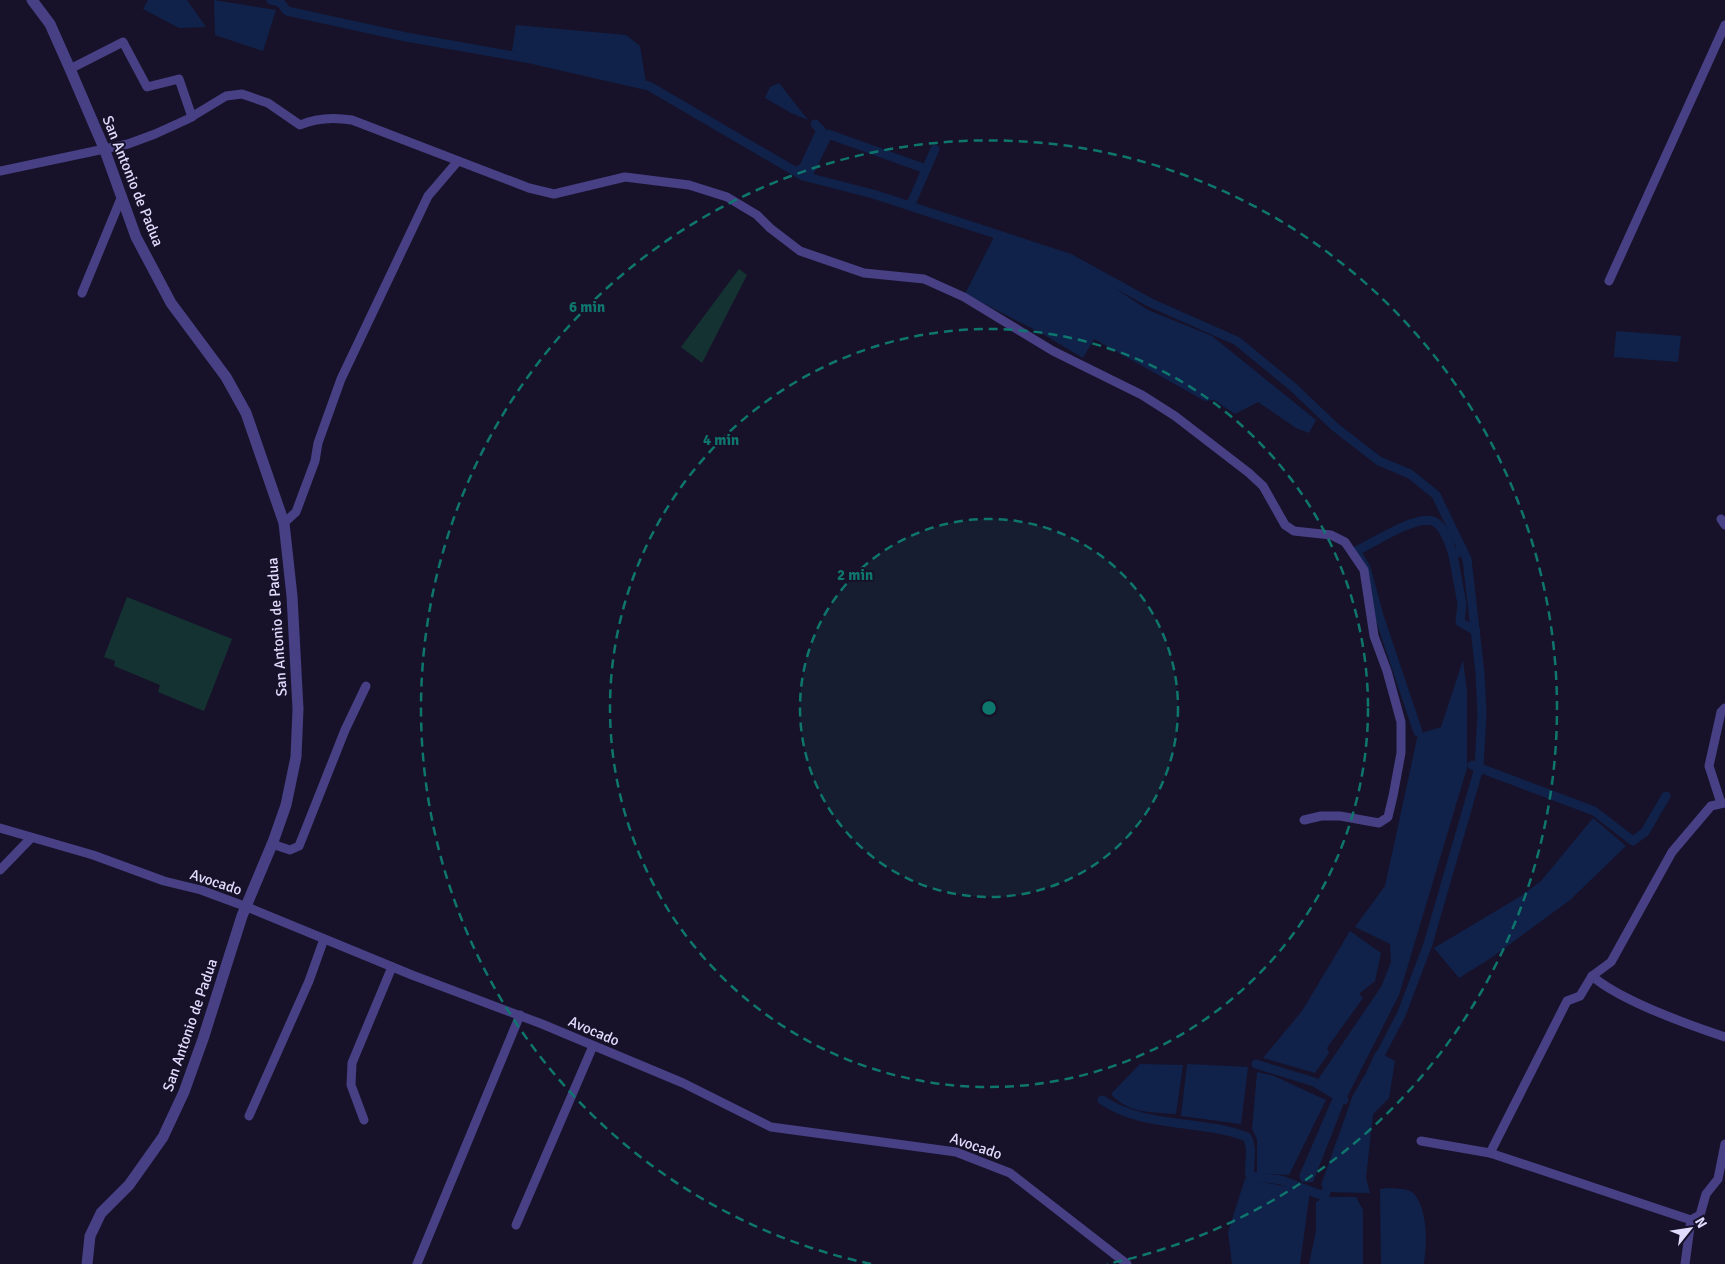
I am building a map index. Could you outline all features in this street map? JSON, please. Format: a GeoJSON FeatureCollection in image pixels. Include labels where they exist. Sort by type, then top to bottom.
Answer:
{"type":"FeatureCollection","features":[{"type":"Feature","properties":{"kind":"street","name":"San Antonio de Padua"},"geometry":{"type":"LineString","coordinates":[[32,0],[50,24],[70,69],[104,148],[136,237],[171,303],[226,377],[246,413],[284,523],[292,605],[298,709],[296,757],[286,805],[247,907],[184,1092],[163,1137],[129,1185],[101,1213],[90,1236],[87,1264]]}},
{"type":"Feature","properties":{"kind":"street"},"geometry":{"type":"LineString","coordinates":[[1609,281],[1725,25]]}},
{"type":"Feature","properties":{"kind":"street"},"geometry":{"type":"LineString","coordinates":[[70,69],[123,42],[147,87],[179,79],[192,117]]}},
{"type":"Feature","properties":{"kind":"street"},"geometry":{"type":"LineString","coordinates":[[0,171],[104,148],[155,134],[192,117],[226,96],[242,94],[268,103],[300,124],[336,117],[352,120],[529,188],[554,194],[625,177],[688,185],[727,197],[757,215],[770,228],[800,251],[864,273],[924,279],[964,297],[1030,338],[1142,395],[1175,416],[1263,486],[1285,525],[1294,531],[1331,535],[1345,542],[1364,570],[1374,636],[1398,707],[1402,733],[1401,753],[1390,812],[1383,822],[1373,824],[1340,816],[1321,816],[1304,820]]}},
{"type":"Feature","properties":{"kind":"street"},"geometry":{"type":"LineString","coordinates":[[284,523],[296,512],[316,462],[318,443],[341,379],[428,196],[458,161]]}},
{"type":"Feature","properties":{"kind":"street"},"geometry":{"type":"LineString","coordinates":[[82,292],[122,196]]}},
{"type":"Feature","properties":{"kind":"street"},"geometry":{"type":"LineString","coordinates":[[272,844],[290,850],[299,846],[345,730],[366,686]]}},
{"type":"Feature","properties":{"kind":"street"},"geometry":{"type":"LineString","coordinates":[[1490,1153],[1568,1001],[1580,996],[1592,976],[1611,962],[1672,852],[1711,806],[1723,803],[1709,766],[1722,712],[1725,708]]}},
{"type":"Feature","properties":{"kind":"street","name":"Avocado"},"geometry":{"type":"LineString","coordinates":[[0,828],[93,855],[164,881],[201,890],[247,907],[392,966],[520,1015],[683,1083],[771,1127],[956,1152],[1010,1173],[1128,1264]]}},
{"type":"Feature","properties":{"kind":"street"},"geometry":{"type":"LineString","coordinates":[[0,870],[31,838]]}},
{"type":"Feature","properties":{"kind":"street"},"geometry":{"type":"LineString","coordinates":[[249,1116],[309,980],[324,939]]}},
{"type":"Feature","properties":{"kind":"street"},"geometry":{"type":"LineString","coordinates":[[364,1120],[351,1085],[352,1063],[392,966]]}},
{"type":"Feature","properties":{"kind":"street"},"geometry":{"type":"LineString","coordinates":[[1592,976],[1602,985],[1632,999],[1725,1037]]}},
{"type":"Feature","properties":{"kind":"street"},"geometry":{"type":"LineString","coordinates":[[417,1264],[520,1015]]}},
{"type":"Feature","properties":{"kind":"street"},"geometry":{"type":"LineString","coordinates":[[516,1225],[593,1046]]}},
{"type":"Feature","properties":{"kind":"street"},"geometry":{"type":"LineString","coordinates":[[1421,1141],[1490,1153],[1691,1220],[1700,1215],[1706,1194],[1718,1179],[1725,1144]]}},
{"type":"Feature","properties":{"kind":"street"},"geometry":{"type":"LineString","coordinates":[[1685,1264],[1691,1220]]}},
{"type":"Feature","properties":{"kind":"green space"},"geometry":{"type":"Polygon","coordinates":[[[739,269],[747,275],[702,363],[681,347],[739,269]]]}},
{"type":"Feature","properties":{"kind":"green space"},"geometry":{"type":"Polygon","coordinates":[[[127,597],[232,639],[204,711],[158,692],[160,685],[114,666],[115,661],[104,657],[127,597]]]}},
{"type":"Feature","properties":{"kind":"water"},"geometry":{"type":"Polygon","coordinates":[[[148,0],[187,0],[206,27],[179,28],[143,9],[148,0]]]}},
{"type":"Feature","properties":{"kind":"water"},"geometry":{"type":"Polygon","coordinates":[[[214,0],[276,10],[263,51],[215,35],[214,0]]]}},
{"type":"Feature","properties":{"kind":"water"},"geometry":{"type":"Polygon","coordinates":[[[516,25],[626,35],[640,46],[646,83],[512,51],[516,25]]]}},
{"type":"Feature","properties":{"kind":"water"},"geometry":{"type":"Polygon","coordinates":[[[779,83],[808,120],[791,113],[765,98],[770,87],[779,83]]]}},
{"type":"Feature","properties":{"kind":"water"},"geometry":{"type":"Polygon","coordinates":[[[995,235],[1061,259],[1090,272],[1148,310],[1212,336],[1316,420],[1309,433],[1296,428],[1258,402],[1235,414],[1214,400],[1205,401],[1094,339],[1083,358],[1043,334],[965,294],[995,235]]]}},
{"type":"Feature","properties":{"kind":"water"},"geometry":{"type":"Polygon","coordinates":[[[1616,331],[1681,336],[1678,362],[1614,357],[1616,331]]]}},
{"type":"Feature","properties":{"kind":"water"},"geometry":{"type":"Polygon","coordinates":[[[1463,660],[1467,692],[1467,768],[1399,995],[1346,1099],[1317,1081],[1381,987],[1391,962],[1390,944],[1355,927],[1385,886],[1418,734],[1441,727],[1463,660]]]}},
{"type":"Feature","properties":{"kind":"water"},"geometry":{"type":"Polygon","coordinates":[[[1593,818],[1626,846],[1570,900],[1491,958],[1459,978],[1434,948],[1521,896],[1541,881],[1593,818]]]}},
{"type":"Feature","properties":{"kind":"water"},"geometry":{"type":"Polygon","coordinates":[[[1350,931],[1381,953],[1375,981],[1359,994],[1363,998],[1327,1048],[1329,1053],[1315,1073],[1263,1058],[1302,1011],[1350,931]]]}},
{"type":"Feature","properties":{"kind":"water"},"geometry":{"type":"Polygon","coordinates":[[[1376,1051],[1395,1061],[1389,1098],[1373,1114],[1366,1178],[1370,1193],[1328,1192],[1321,1185],[1353,1095],[1376,1051]]]}},
{"type":"Feature","properties":{"kind":"water"},"geometry":{"type":"Polygon","coordinates":[[[1140,1064],[1183,1065],[1176,1114],[1133,1109],[1118,1101],[1111,1094],[1140,1064]]]}},
{"type":"Feature","properties":{"kind":"water"},"geometry":{"type":"Polygon","coordinates":[[[1187,1064],[1248,1067],[1241,1124],[1181,1116],[1187,1064]]]}},
{"type":"Feature","properties":{"kind":"water"},"geometry":{"type":"Polygon","coordinates":[[[1257,1072],[1274,1076],[1326,1100],[1289,1175],[1257,1173],[1257,1139],[1252,1129],[1257,1072]]]}},
{"type":"Feature","properties":{"kind":"water"},"geometry":{"type":"Polygon","coordinates":[[[1333,1097],[1344,1103],[1313,1182],[1302,1182],[1299,1176],[1333,1097]]]}},
{"type":"Feature","properties":{"kind":"water"},"geometry":{"type":"Polygon","coordinates":[[[1245,1179],[1310,1191],[1300,1264],[1232,1264],[1228,1232],[1245,1179]]]}},
{"type":"Feature","properties":{"kind":"water"},"geometry":{"type":"Polygon","coordinates":[[[1390,1188],[1410,1191],[1419,1202],[1426,1229],[1424,1264],[1381,1264],[1380,1189],[1390,1188]]]}},
{"type":"Feature","properties":{"kind":"water"},"geometry":{"type":"Polygon","coordinates":[[[1328,1197],[1356,1197],[1363,1210],[1363,1264],[1309,1264],[1316,1231],[1316,1202],[1328,1197]]]}},
{"type":"Feature","properties":{"kind":"waterway"},"geometry":{"type":"LineString","coordinates":[[271,0],[280,2],[287,11],[406,37],[531,59],[649,86],[803,176],[873,194],[1069,258],[1151,303],[1237,341],[1293,387],[1335,427],[1379,461],[1410,474],[1436,495],[1467,559],[1480,673],[1482,713],[1479,768],[1428,944],[1401,1015],[1376,1063]]}},
{"type":"Feature","properties":{"kind":"waterway"},"geometry":{"type":"LineString","coordinates":[[797,172],[804,167],[821,130],[815,124]]}},
{"type":"Feature","properties":{"kind":"waterway"},"geometry":{"type":"LineString","coordinates":[[807,177],[828,134],[926,169]]}},
{"type":"Feature","properties":{"kind":"waterway"},"geometry":{"type":"LineString","coordinates":[[910,206],[935,149]]}},
{"type":"Feature","properties":{"kind":"waterway"},"geometry":{"type":"LineString","coordinates":[[1418,732],[1379,616],[1366,568],[1356,551],[1405,526],[1425,520],[1437,523],[1446,536],[1453,555],[1463,550]]}},
{"type":"Feature","properties":{"kind":"waterway"},"geometry":{"type":"LineString","coordinates":[[1453,555],[1462,604],[1460,622],[1476,631]]}},
{"type":"Feature","properties":{"kind":"waterway"},"geometry":{"type":"LineString","coordinates":[[1472,765],[1594,811],[1633,841],[1645,832],[1666,796]]}},
{"type":"Feature","properties":{"kind":"waterway"},"geometry":{"type":"LineString","coordinates":[[1256,1064],[1314,1082],[1344,1100]]}},
{"type":"Feature","properties":{"kind":"waterway"},"geometry":{"type":"LineString","coordinates":[[1102,1100],[1119,1109],[1155,1120],[1229,1131],[1247,1137],[1250,1147],[1250,1176],[1281,1180],[1324,1196]]}},
{"type":"Feature","properties":{"kind":"waterway"},"geometry":{"type":"LineString","coordinates":[[1321,1211],[1329,1180]]}}]}
